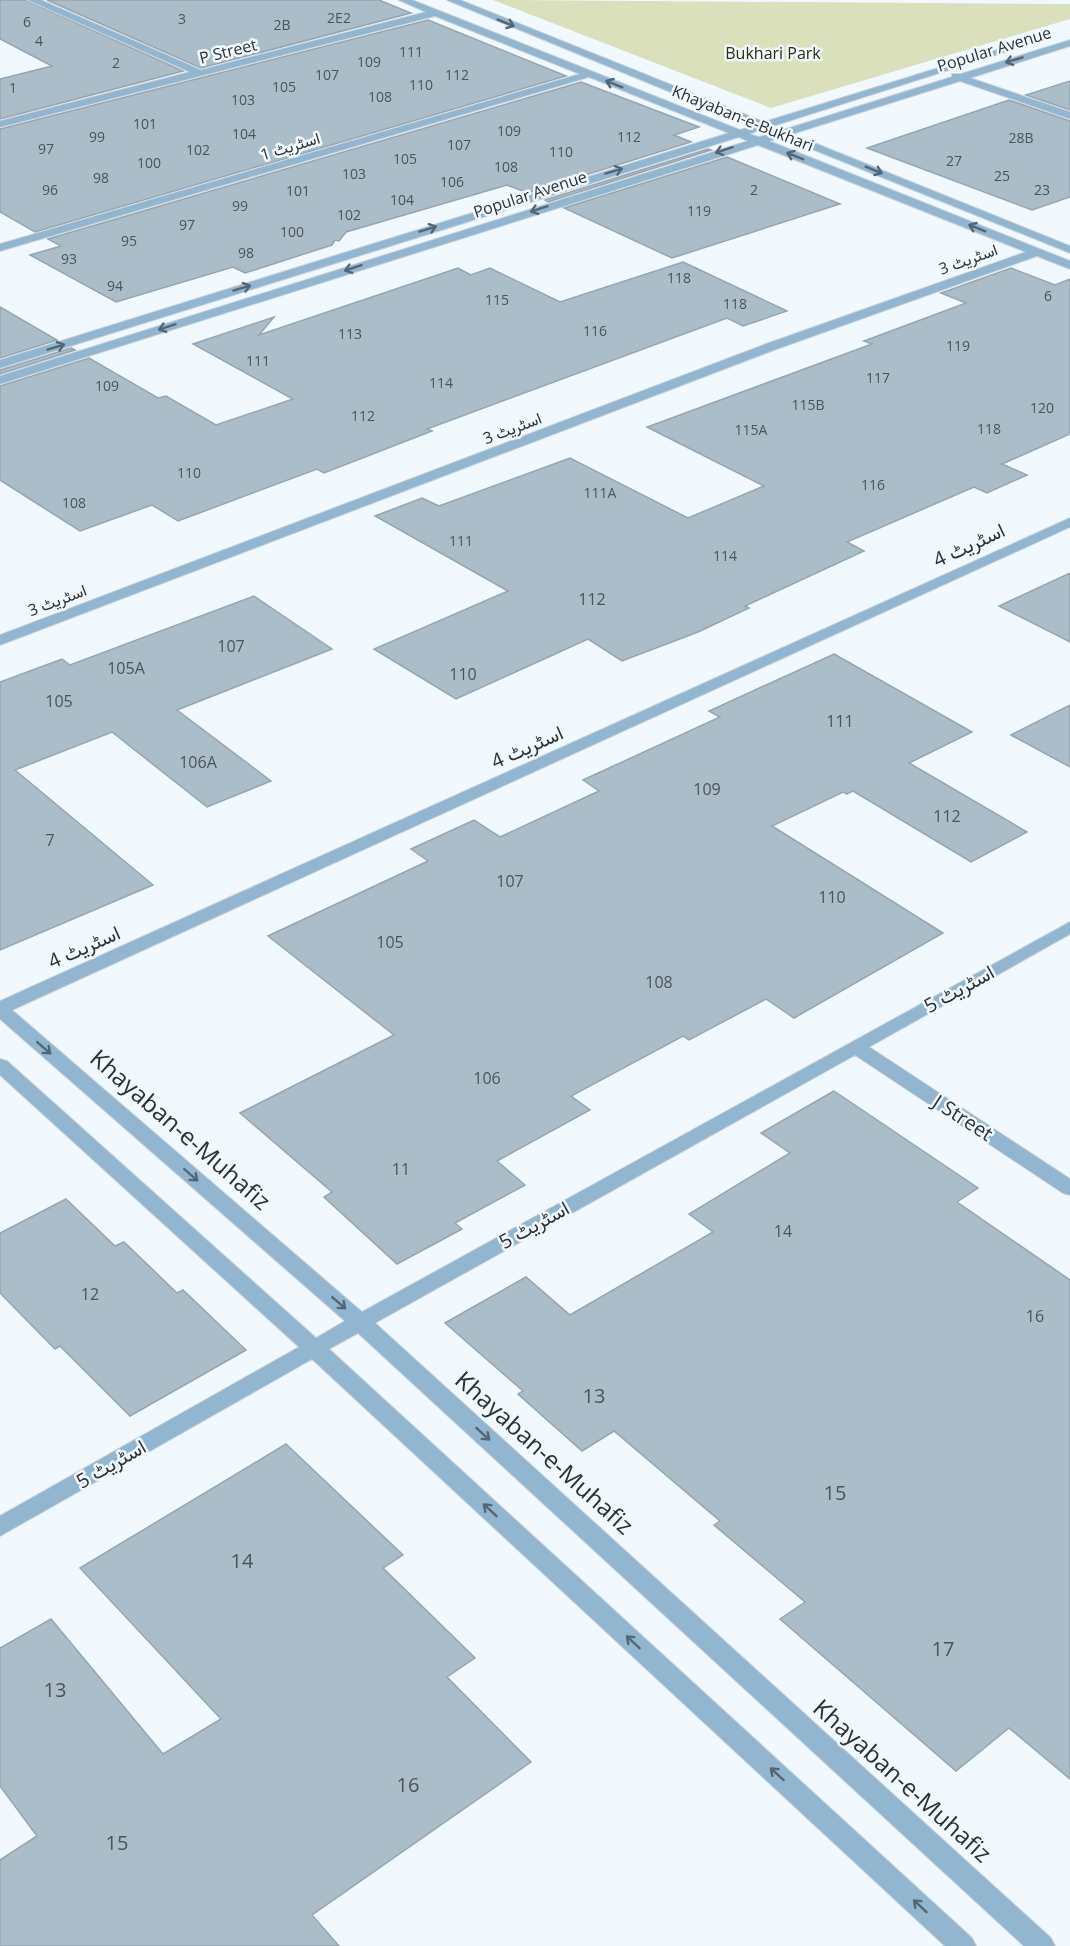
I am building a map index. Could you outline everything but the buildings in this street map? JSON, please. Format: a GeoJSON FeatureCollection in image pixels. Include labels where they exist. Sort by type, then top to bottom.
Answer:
{"type":"FeatureCollection","features":[{"type":"Feature","properties":{"kind":"street"},"geometry":{"type":"LineString","coordinates":[[33,0],[200,73]]}},
{"type":"Feature","properties":{"kind":"street","name":"Khayaban-e-Bukhari"},"geometry":{"type":"LineString","coordinates":[[404,0],[1070,265]]}},
{"type":"Feature","properties":{"kind":"street","name":"Khayaban-e-Bukhari"},"geometry":{"type":"LineString","coordinates":[[452,0],[1070,250]]}},
{"type":"Feature","properties":{"kind":"street","name":"P Street"},"geometry":{"type":"LineString","coordinates":[[1,123],[463,6]]}},
{"type":"Feature","properties":{"kind":"street","name":"Popular Avenue"},"geometry":{"type":"LineString","coordinates":[[0,364],[761,124],[1070,31]]}},
{"type":"Feature","properties":{"kind":"street","name":"Popular Avenue"},"geometry":{"type":"LineString","coordinates":[[0,380],[755,140],[1070,43]]}},
{"type":"Feature","properties":{"kind":"street"},"geometry":{"type":"LineString","coordinates":[[938,69],[1070,116]]}},
{"type":"Feature","properties":{"kind":"street","name":"اسٹریٹ 1"},"geometry":{"type":"LineString","coordinates":[[0,248],[590,74]]}},
{"type":"Feature","properties":{"kind":"street","name":"اسٹریٹ 3"},"geometry":{"type":"LineString","coordinates":[[0,640],[759,352],[1037,252]]}},
{"type":"Feature","properties":{"kind":"street","name":"اسٹریٹ 4"},"geometry":{"type":"LineString","coordinates":[[0,1009],[1070,522]]}},
{"type":"Feature","properties":{"kind":"street","name":"اسٹریٹ 5"},"geometry":{"type":"LineString","coordinates":[[0,1527],[360,1322],[1070,927]]}},
{"type":"Feature","properties":{"kind":"street","name":"Khayaban-e-Muhafiz"},"geometry":{"type":"LineString","coordinates":[[0,1009],[360,1322],[1042,1946]]}},
{"type":"Feature","properties":{"kind":"street","name":"J Street"},"geometry":{"type":"LineString","coordinates":[[856,1047],[1070,1188]]}},
{"type":"Feature","properties":{"kind":"street"},"geometry":{"type":"LineString","coordinates":[[0,1065],[314,1348],[963,1946]]}},
{"type":"Feature","properties":{"kind":"green space","name":"Bukhari Park"},"geometry":{"type":"Polygon","coordinates":[[[493,0],[1070,4],[1070,19],[771,108],[493,0]]]}}]}
